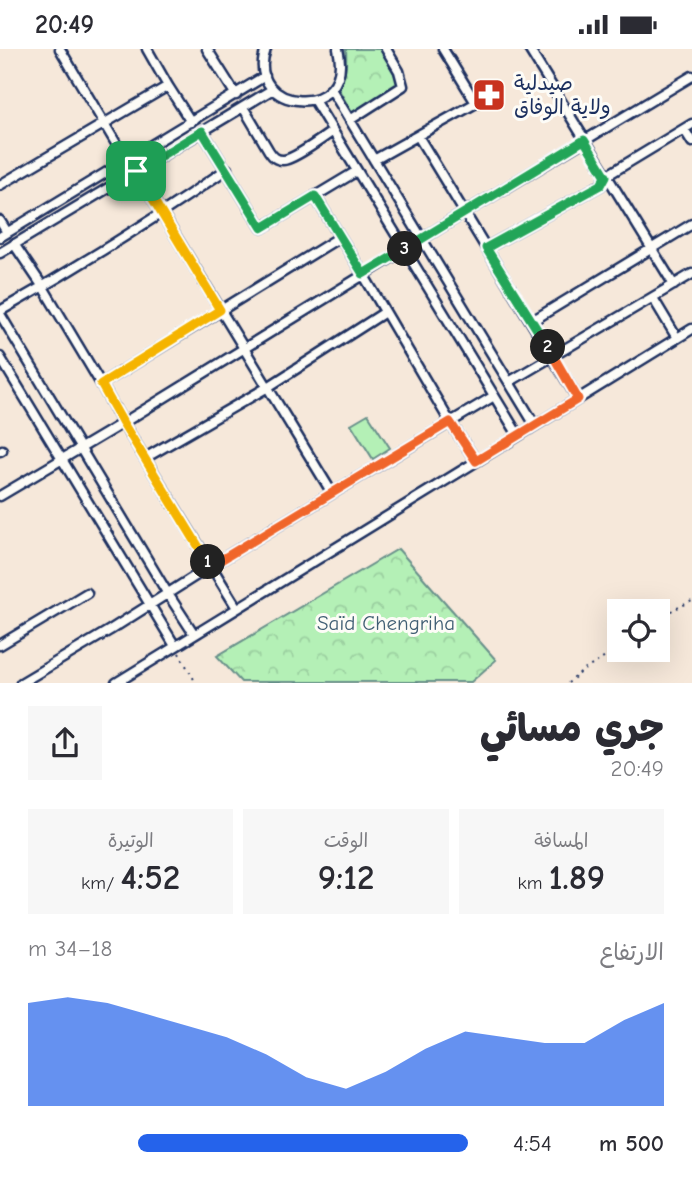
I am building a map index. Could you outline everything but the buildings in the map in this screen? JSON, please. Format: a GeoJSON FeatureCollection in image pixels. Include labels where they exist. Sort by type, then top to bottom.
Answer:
{"type":"FeatureCollection","features":[{"type":"Feature","properties":{"kind":"street"},"geometry":{"type":"LineString","coordinates":[[60,49],[127,162]]}},
{"type":"Feature","properties":{"kind":"street"},"geometry":{"type":"LineString","coordinates":[[147,49],[191,122]]}},
{"type":"Feature","properties":{"kind":"street"},"geometry":{"type":"LineString","coordinates":[[207,49],[236,95]]}},
{"type":"Feature","properties":{"kind":"street"},"geometry":{"type":"LineString","coordinates":[[266,49],[263,66],[265,76],[273,89],[281,96],[303,102],[323,96],[337,80],[340,70],[338,49]]}},
{"type":"Feature","properties":{"kind":"street"},"geometry":{"type":"LineString","coordinates":[[350,120],[403,86],[401,76],[386,49]]}},
{"type":"Feature","properties":{"kind":"street"},"geometry":{"type":"LineString","coordinates":[[374,160],[476,103],[443,49]]}},
{"type":"Feature","properties":{"kind":"street"},"geometry":{"type":"LineString","coordinates":[[529,49],[674,285]]}},
{"type":"Feature","properties":{"kind":"street"},"geometry":{"type":"LineString","coordinates":[[0,221],[4,235],[265,76]]}},
{"type":"Feature","properties":{"kind":"street"},"geometry":{"type":"LineString","coordinates":[[0,496],[692,76]]}},
{"type":"Feature","properties":{"kind":"street"},"geometry":{"type":"LineString","coordinates":[[0,185],[168,86]]}},
{"type":"Feature","properties":{"kind":"street"},"geometry":{"type":"LineString","coordinates":[[0,253],[273,89]]}},
{"type":"Feature","properties":{"kind":"street"},"geometry":{"type":"LineString","coordinates":[[331,89],[535,425]]}},
{"type":"Feature","properties":{"kind":"street"},"geometry":{"type":"LineString","coordinates":[[314,100],[518,435]]}},
{"type":"Feature","properties":{"kind":"street"},"geometry":{"type":"LineString","coordinates":[[243,107],[269,152],[280,160],[292,158],[333,131]]}},
{"type":"Feature","properties":{"kind":"street"},"geometry":{"type":"LineString","coordinates":[[486,248],[601,185],[606,176],[688,126],[692,142]]}},
{"type":"Feature","properties":{"kind":"street"},"geometry":{"type":"LineString","coordinates":[[202,131],[262,228],[357,170]]}},
{"type":"Feature","properties":{"kind":"street"},"geometry":{"type":"LineString","coordinates":[[418,137],[578,399]]}},
{"type":"Feature","properties":{"kind":"street"},"geometry":{"type":"LineString","coordinates":[[194,634],[0,313],[163,214],[227,169]]}},
{"type":"Feature","properties":{"kind":"street"},"geometry":{"type":"LineString","coordinates":[[136,171],[332,493]]}},
{"type":"Feature","properties":{"kind":"street"},"geometry":{"type":"LineString","coordinates":[[315,196],[476,461]]}},
{"type":"Feature","properties":{"kind":"street"},"geometry":{"type":"LineString","coordinates":[[531,321],[692,224]]}},
{"type":"Feature","properties":{"kind":"street"},"geometry":{"type":"LineString","coordinates":[[101,384],[340,237]]}},
{"type":"Feature","properties":{"kind":"street"},"geometry":{"type":"LineString","coordinates":[[15,244],[237,608]]}},
{"type":"Feature","properties":{"kind":"street"},"geometry":{"type":"LineString","coordinates":[[509,382],[692,274]]}},
{"type":"Feature","properties":{"kind":"street"},"geometry":{"type":"LineString","coordinates":[[653,298],[677,338]]}},
{"type":"Feature","properties":{"kind":"street"},"geometry":{"type":"LineString","coordinates":[[145,458],[268,387],[385,312]]}},
{"type":"Feature","properties":{"kind":"street"},"geometry":{"type":"LineString","coordinates":[[116,683],[692,329]]}},
{"type":"Feature","properties":{"kind":"street"},"geometry":{"type":"LineString","coordinates":[[0,357],[175,646]]}},
{"type":"Feature","properties":{"kind":"street"},"geometry":{"type":"LineString","coordinates":[[21,683],[494,396]]}},
{"type":"Feature","properties":{"kind":"street"},"geometry":{"type":"LineString","coordinates":[[0,645],[87,593]]}},
{"type":"Feature","properties":{"kind":"path"},"geometry":{"type":"LineString","coordinates":[[670,611],[692,601]]}},
{"type":"Feature","properties":{"kind":"path"},"geometry":{"type":"LineString","coordinates":[[175,646],[196,683]]}},
{"type":"Feature","properties":{"kind":"path"},"geometry":{"type":"LineString","coordinates":[[568,683],[607,656]]}},
{"type":"Feature","properties":{"kind":"green space"},"geometry":{"type":"Polygon","coordinates":[[[346,49],[381,49],[398,81],[398,86],[352,113],[338,88],[343,79],[346,49]]]}},
{"type":"Feature","properties":{"kind":"green space"},"geometry":{"type":"Polygon","coordinates":[[[368,414],[390,448],[373,459],[351,424],[368,414]]]}},
{"type":"Feature","properties":{"kind":"green space","name":"Saïd Chengriha"},"geometry":{"type":"Polygon","coordinates":[[[398,549],[496,660],[471,682],[241,682],[217,656],[398,549]]]}},
{"type":"Feature","properties":{"kind":"place","name":"صيدلية ولاية الوفاق"},"geometry":{"type":"Point","coordinates":[489,95]}},
{"type":"Feature","properties":{"kind":"route"},"geometry":{"type":"LineString","coordinates":[[202,131],[262,228],[315,196],[363,274],[584,140],[606,176],[605,181],[486,248],[578,399],[476,461],[450,422],[211,566],[101,384],[220,310],[136,171],[202,131]]}}]}
